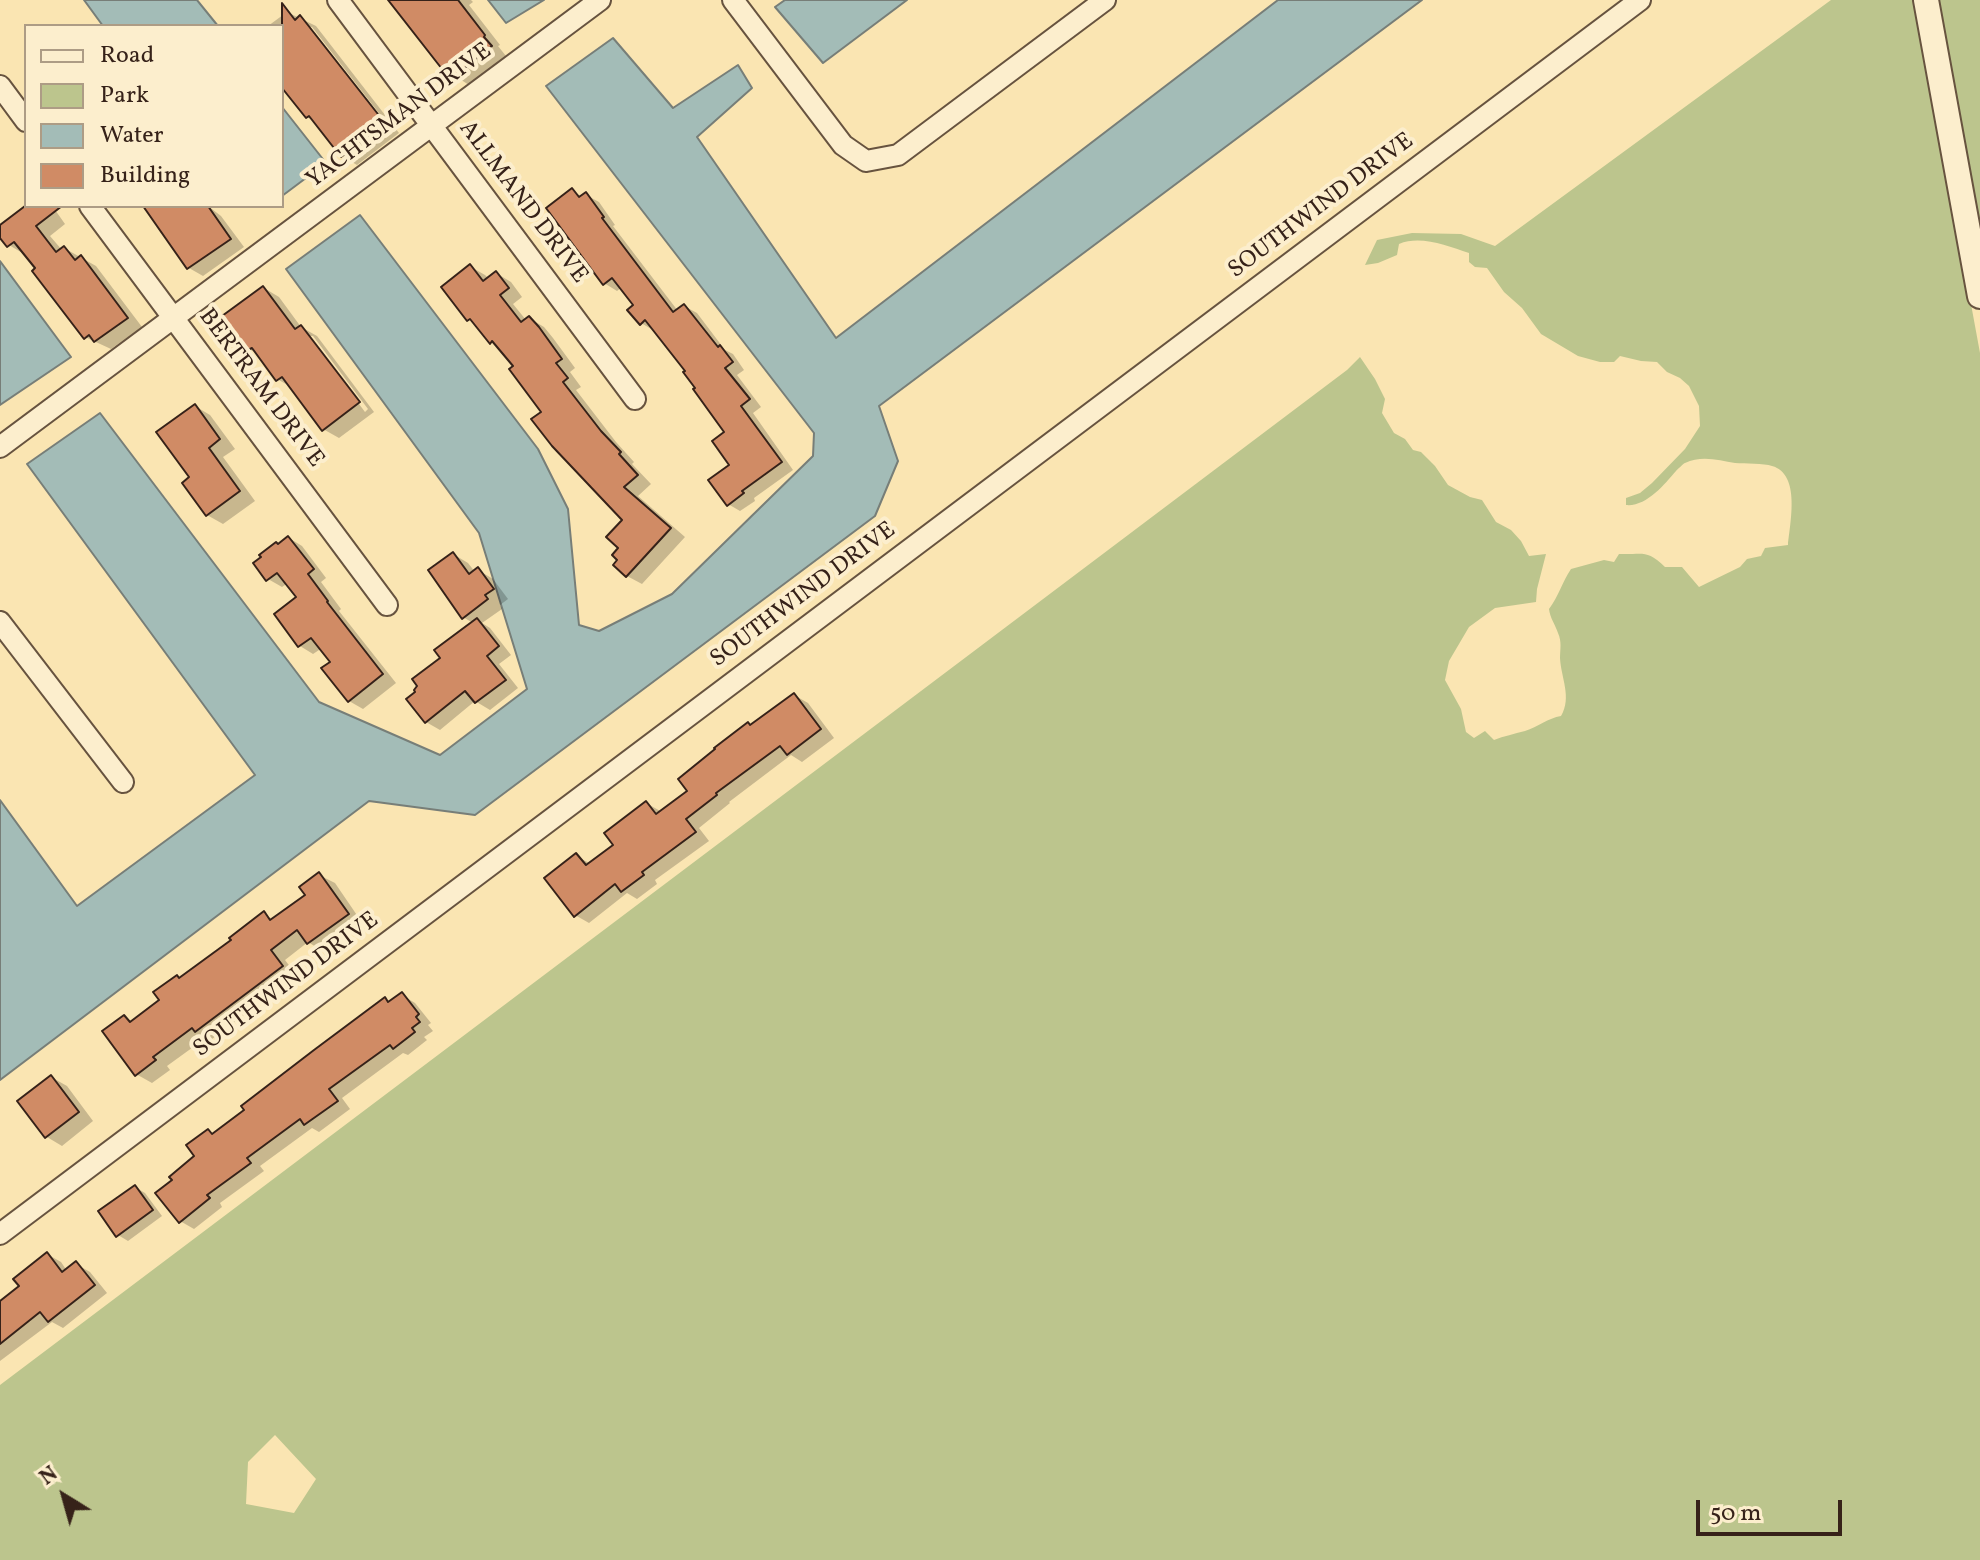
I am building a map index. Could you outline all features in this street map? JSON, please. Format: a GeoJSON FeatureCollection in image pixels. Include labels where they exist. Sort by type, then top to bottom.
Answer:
{"type":"FeatureCollection","features":[{"type":"Feature","properties":{"kind":"street","name":"ALLMAND DRIVE"},"geometry":{"type":"LineString","coordinates":[[338,0],[635,399]]}},
{"type":"Feature","properties":{"kind":"street","name":"YACHTSMAN DRIVE"},"geometry":{"type":"LineString","coordinates":[[0,447],[600,0]]}},
{"type":"Feature","properties":{"kind":"street"},"geometry":{"type":"LineString","coordinates":[[733,0],[843,145],[866,161],[898,155],[1105,0]]}},
{"type":"Feature","properties":{"kind":"street","name":"SOUTHWIND DRIVE"},"geometry":{"type":"LineString","coordinates":[[0,1234],[1640,0]]}},
{"type":"Feature","properties":{"kind":"street"},"geometry":{"type":"LineString","coordinates":[[1926,0],[1980,296]]}},
{"type":"Feature","properties":{"kind":"street"},"geometry":{"type":"LineString","coordinates":[[0,86],[24,118]]}},
{"type":"Feature","properties":{"kind":"street","name":"BERTRAM DRIVE"},"geometry":{"type":"LineString","coordinates":[[92,208],[387,605]]}},
{"type":"Feature","properties":{"kind":"street"},"geometry":{"type":"LineString","coordinates":[[0,622],[123,782]]}},
{"type":"Feature","properties":{"kind":"green space"},"geometry":{"type":"Polygon","coordinates":[[[1831,0],[1915,0],[1980,353],[1980,1560],[0,1560],[0,1385],[1347,370],[1360,357],[1385,399],[1382,413],[1394,433],[1405,439],[1413,450],[1421,452],[1448,485],[1482,500],[1496,522],[1511,530],[1521,541],[1529,556],[1546,554],[1536,602],[1495,608],[1469,627],[1449,661],[1445,680],[1461,709],[1466,732],[1474,738],[1485,731],[1494,740],[1561,716],[1566,695],[1559,636],[1549,609],[1571,569],[1604,560],[1614,562],[1619,554],[1644,554],[1665,567],[1682,567],[1699,587],[1740,567],[1747,559],[1761,556],[1765,548],[1788,545],[1790,489],[1781,471],[1769,465],[1697,459],[1684,463],[1647,499],[1626,505],[1626,498],[1640,493],[1652,483],[1685,449],[1700,426],[1699,406],[1689,386],[1657,362],[1620,356],[1614,362],[1600,362],[1578,356],[1541,334],[1487,268],[1475,267],[1469,262],[1469,253],[1434,242],[1407,242],[1399,244],[1397,255],[1365,265],[1377,240],[1412,233],[1461,234],[1495,246],[1831,0]],[[275,1435],[248,1462],[246,1504],[294,1513],[316,1479],[275,1435]]]}},
{"type":"Feature","properties":{"kind":"green space"},"geometry":{"type":"Polygon","coordinates":[[[1936,0],[1980,0],[1980,239],[1936,0]]]}},
{"type":"Feature","properties":{"kind":"water"},"geometry":{"type":"Polygon","coordinates":[[[84,0],[197,0],[216,24],[102,24],[84,0]]]}},
{"type":"Feature","properties":{"kind":"water"},"geometry":{"type":"Polygon","coordinates":[[[488,0],[544,0],[506,23],[488,0]]]}},
{"type":"Feature","properties":{"kind":"water"},"geometry":{"type":"Polygon","coordinates":[[[785,0],[907,0],[823,63],[775,7],[785,0]]]}},
{"type":"Feature","properties":{"kind":"water"},"geometry":{"type":"Polygon","coordinates":[[[1278,0],[1422,0],[879,406],[898,461],[875,516],[475,815],[369,801],[0,1080],[0,800],[77,906],[255,775],[27,464],[100,413],[319,702],[440,755],[527,689],[479,533],[286,269],[360,215],[538,449],[568,509],[579,625],[599,631],[672,594],[813,456],[814,433],[546,86],[613,38],[673,108],[738,65],[752,88],[697,137],[836,338],[1278,0]]]}},
{"type":"Feature","properties":{"kind":"water"},"geometry":{"type":"Polygon","coordinates":[[[284,110],[326,163],[284,194],[284,110]]]}},
{"type":"Feature","properties":{"kind":"water"},"geometry":{"type":"Polygon","coordinates":[[[0,261],[71,357],[0,405],[0,261]]]}},
{"type":"Feature","properties":{"kind":"building"},"geometry":{"type":"Polygon","coordinates":[[[388,0],[458,0],[492,46],[452,78],[388,0]]]}},
{"type":"Feature","properties":{"kind":"building"},"geometry":{"type":"Polygon","coordinates":[[[282,3],[295,20],[300,15],[385,123],[341,157],[284,90],[282,3]]]}},
{"type":"Feature","properties":{"kind":"building"},"geometry":{"type":"Polygon","coordinates":[[[572,188],[579,197],[586,192],[673,312],[684,304],[718,347],[720,345],[733,362],[725,368],[750,399],[741,406],[782,462],[727,506],[708,480],[729,465],[712,441],[724,432],[693,389],[685,371],[645,320],[640,325],[627,310],[633,305],[612,278],[603,285],[546,208],[572,188]]]}},
{"type":"Feature","properties":{"kind":"building"},"geometry":{"type":"Polygon","coordinates":[[[24,207],[59,208],[36,226],[56,252],[64,246],[75,260],[81,255],[128,318],[94,342],[89,335],[84,339],[14,242],[7,247],[0,238],[0,225],[24,207]]]}},
{"type":"Feature","properties":{"kind":"building"},"geometry":{"type":"Polygon","coordinates":[[[144,208],[209,208],[231,239],[187,269],[144,208]]]}},
{"type":"Feature","properties":{"kind":"building"},"geometry":{"type":"Polygon","coordinates":[[[470,264],[483,281],[496,271],[509,288],[500,295],[521,322],[529,316],[539,327],[562,359],[556,363],[568,378],[563,382],[638,475],[624,487],[671,528],[626,577],[613,565],[617,560],[612,555],[618,548],[606,537],[622,520],[552,446],[531,419],[541,412],[509,369],[513,366],[470,319],[467,321],[441,287],[470,264]]]}},
{"type":"Feature","properties":{"kind":"building"},"geometry":{"type":"Polygon","coordinates":[[[263,286],[295,329],[301,325],[360,402],[322,431],[282,377],[276,381],[252,348],[248,350],[222,316],[263,286]]]}},
{"type":"Feature","properties":{"kind":"building"},"geometry":{"type":"Polygon","coordinates":[[[195,404],[220,439],[209,448],[240,491],[206,516],[182,483],[189,477],[156,432],[195,404]]]}},
{"type":"Feature","properties":{"kind":"building"},"geometry":{"type":"Polygon","coordinates":[[[288,536],[314,569],[308,574],[327,602],[383,674],[348,702],[321,668],[330,662],[311,638],[298,647],[274,614],[296,597],[277,573],[266,581],[253,563],[261,557],[259,555],[288,536]]]}},
{"type":"Feature","properties":{"kind":"building"},"geometry":{"type":"Polygon","coordinates":[[[453,552],[469,574],[478,567],[494,589],[485,595],[488,599],[462,619],[428,570],[453,552]]]}},
{"type":"Feature","properties":{"kind":"building"},"geometry":{"type":"Polygon","coordinates":[[[477,618],[499,646],[487,656],[506,680],[475,703],[465,691],[425,723],[406,699],[417,686],[412,679],[440,658],[434,650],[477,618]]]}},
{"type":"Feature","properties":{"kind":"building"},"geometry":{"type":"Polygon","coordinates":[[[794,693],[821,729],[787,755],[780,746],[716,793],[686,819],[696,832],[642,872],[644,875],[621,892],[615,884],[574,917],[544,878],[576,853],[586,865],[613,845],[604,833],[646,801],[656,814],[687,791],[678,779],[748,722],[750,725],[794,693]]]}},
{"type":"Feature","properties":{"kind":"building"},"geometry":{"type":"Polygon","coordinates":[[[319,872],[349,914],[307,944],[297,930],[271,950],[283,966],[195,1032],[192,1028],[153,1057],[156,1060],[135,1076],[102,1031],[124,1015],[130,1022],[159,1000],[153,992],[177,975],[179,978],[264,911],[270,920],[305,895],[299,887],[319,872]]]}},
{"type":"Feature","properties":{"kind":"building"},"geometry":{"type":"Polygon","coordinates":[[[402,992],[419,1014],[416,1017],[420,1022],[412,1028],[415,1032],[393,1049],[390,1045],[329,1089],[338,1101],[304,1125],[300,1119],[247,1158],[251,1163],[207,1195],[210,1198],[179,1223],[155,1193],[194,1156],[186,1145],[208,1129],[212,1134],[244,1110],[241,1106],[314,1050],[385,997],[388,1002],[402,992]]]}},
{"type":"Feature","properties":{"kind":"building"},"geometry":{"type":"Polygon","coordinates":[[[51,1075],[79,1112],[45,1138],[17,1101],[51,1075]]]}},
{"type":"Feature","properties":{"kind":"building"},"geometry":{"type":"Polygon","coordinates":[[[135,1185],[153,1210],[116,1237],[98,1211],[135,1185]]]}},
{"type":"Feature","properties":{"kind":"building"},"geometry":{"type":"Polygon","coordinates":[[[47,1252],[62,1272],[76,1261],[95,1285],[48,1322],[40,1312],[0,1344],[0,1301],[19,1286],[13,1279],[47,1252]]]}}]}
